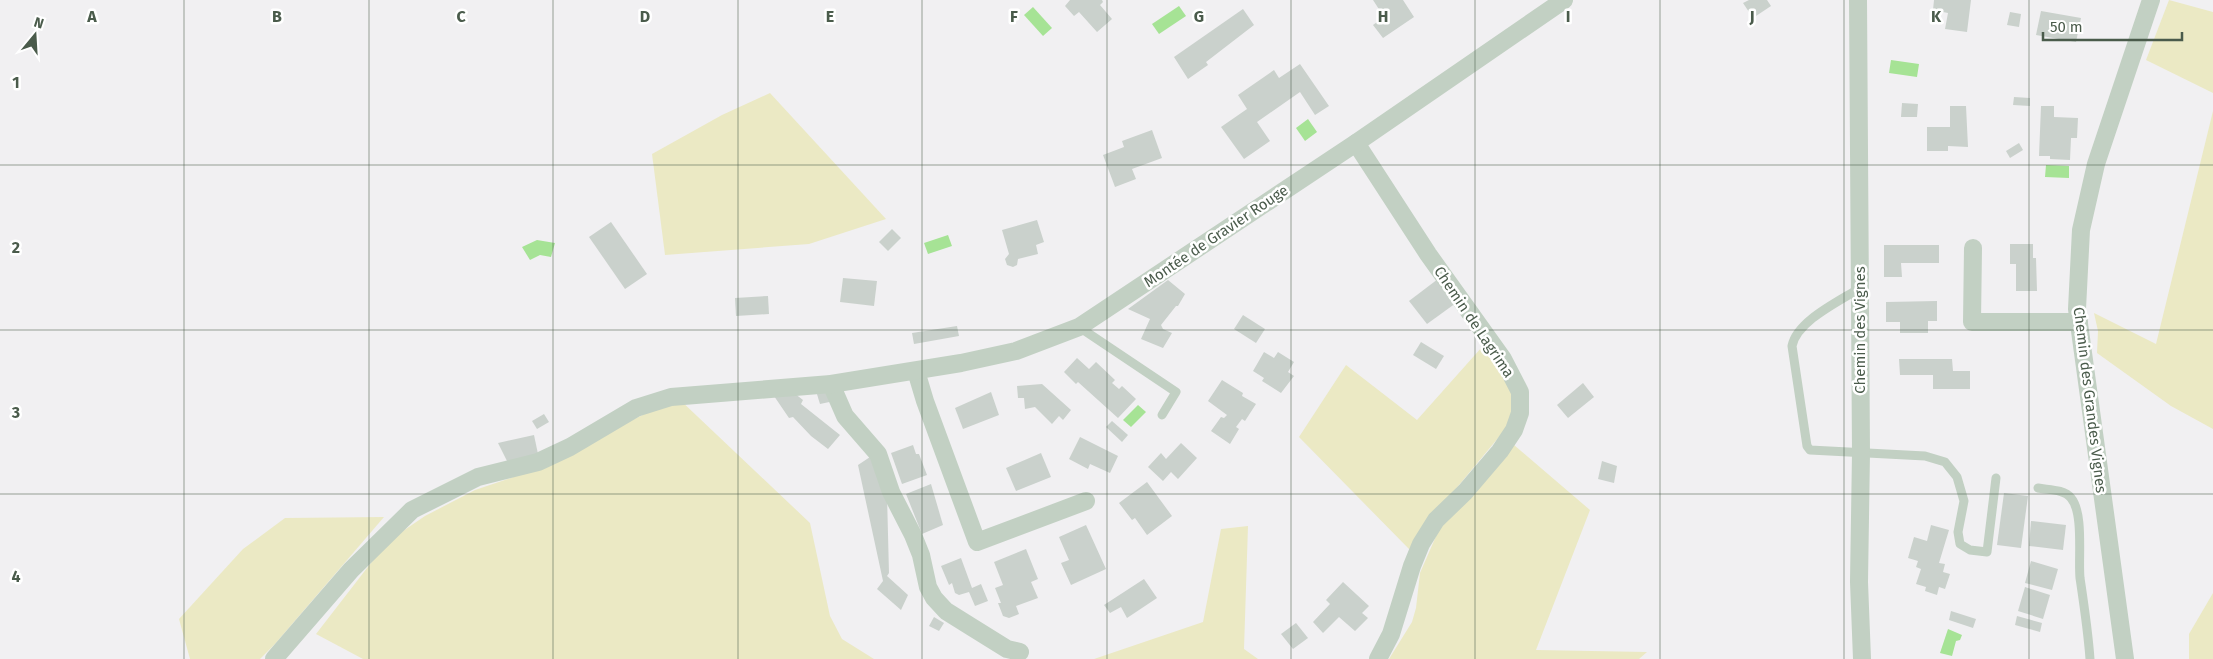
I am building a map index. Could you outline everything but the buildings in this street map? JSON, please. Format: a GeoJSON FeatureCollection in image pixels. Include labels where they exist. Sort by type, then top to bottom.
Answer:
{"type":"FeatureCollection","features":[{"type":"Feature","properties":{"kind":"street","name":"Montée de Gravier Rouge"},"geometry":{"type":"LineString","coordinates":[[274,659],[352,570],[412,510],[478,477],[538,462],[570,447],[636,408],[671,397],[831,384],[916,371],[1016,351],[1079,327],[1356,143],[1564,0]]}},
{"type":"Feature","properties":{"kind":"street","name":"Chemin des Vignes"},"geometry":{"type":"LineString","coordinates":[[1858,0],[1861,453],[1858,474],[1858,582],[1862,659]]}},
{"type":"Feature","properties":{"kind":"street","name":"Chemin des Grandes Vignes"},"geometry":{"type":"LineString","coordinates":[[2125,659],[2077,309],[2081,230],[2096,164],[2151,0]]}},
{"type":"Feature","properties":{"kind":"street","name":"Chemin de Lagrima"},"geometry":{"type":"LineString","coordinates":[[1356,143],[1428,254],[1502,359],[1520,392],[1520,413],[1514,430],[1500,451],[1465,492],[1436,520],[1421,544],[1412,566],[1392,634],[1378,659]]}},
{"type":"Feature","properties":{"kind":"street"},"geometry":{"type":"LineString","coordinates":[[1973,248],[1972,322],[2079,322]]}},
{"type":"Feature","properties":{"kind":"street"},"geometry":{"type":"LineString","coordinates":[[916,371],[925,401],[977,542],[1086,501]]}},
{"type":"Feature","properties":{"kind":"street"},"geometry":{"type":"LineString","coordinates":[[831,384],[845,416],[878,454],[891,492],[921,555],[928,587],[934,598],[946,611],[1007,649],[1020,652]]}},
{"type":"Feature","properties":{"kind":"lane"},"geometry":{"type":"LineString","coordinates":[[1860,288],[1804,324],[1794,338],[1792,346],[1807,446],[1810,450],[1925,456],[1945,462],[1957,477],[1964,501],[1958,532],[1960,544],[1970,550],[1987,552],[1996,478]]}},
{"type":"Feature","properties":{"kind":"lane"},"geometry":{"type":"LineString","coordinates":[[1079,327],[1176,392],[1162,414]]}},
{"type":"Feature","properties":{"kind":"lane"},"geometry":{"type":"LineString","coordinates":[[2038,488],[2065,492],[2077,508],[2080,577],[2088,620],[2090,659]]}},
{"type":"Feature","properties":{"kind":"shaded area"},"geometry":{"type":"Polygon","coordinates":[[[2169,0],[2213,12],[2213,93],[2146,60],[2169,0]]]}},
{"type":"Feature","properties":{"kind":"shaded area"},"geometry":{"type":"Polygon","coordinates":[[[1179,6],[1186,16],[1159,34],[1152,24],[1179,6]]]}},
{"type":"Feature","properties":{"kind":"shaded area"},"geometry":{"type":"Polygon","coordinates":[[[1033,7],[1052,28],[1043,36],[1024,15],[1033,7]]]}},
{"type":"Feature","properties":{"kind":"shaded area"},"geometry":{"type":"Polygon","coordinates":[[[1891,60],[1919,64],[1917,77],[1889,73],[1891,60]]]}},
{"type":"Feature","properties":{"kind":"shaded area"},"geometry":{"type":"Polygon","coordinates":[[[770,93],[886,219],[809,244],[665,255],[652,154],[722,115],[770,93]]]}},
{"type":"Feature","properties":{"kind":"shaded area"},"geometry":{"type":"Polygon","coordinates":[[[2213,111],[2213,429],[2171,406],[2097,353],[2098,331],[2094,313],[2156,344],[2213,111]]]}},
{"type":"Feature","properties":{"kind":"shaded area"},"geometry":{"type":"Polygon","coordinates":[[[1308,119],[1317,132],[1305,141],[1296,128],[1308,119]]]}},
{"type":"Feature","properties":{"kind":"shaded area"},"geometry":{"type":"Polygon","coordinates":[[[2046,165],[2069,166],[2069,178],[2045,177],[2046,165]]]}},
{"type":"Feature","properties":{"kind":"shaded area"},"geometry":{"type":"Polygon","coordinates":[[[948,235],[952,246],[928,254],[924,243],[948,235]]]}},
{"type":"Feature","properties":{"kind":"shaded area"},"geometry":{"type":"Polygon","coordinates":[[[537,240],[555,243],[551,257],[540,255],[530,260],[522,247],[537,240]]]}},
{"type":"Feature","properties":{"kind":"shaded area"},"geometry":{"type":"Polygon","coordinates":[[[1482,347],[1512,389],[1513,420],[1425,526],[1410,550],[1299,437],[1346,365],[1417,420],[1482,347]]]}},
{"type":"Feature","properties":{"kind":"shaded area"},"geometry":{"type":"Polygon","coordinates":[[[678,398],[810,523],[830,616],[842,639],[874,659],[363,659],[316,634],[374,559],[400,533],[425,516],[475,490],[511,478],[678,398]]]}},
{"type":"Feature","properties":{"kind":"shaded area"},"geometry":{"type":"Polygon","coordinates":[[[1138,405],[1146,412],[1131,427],[1123,420],[1138,405]]]}},
{"type":"Feature","properties":{"kind":"shaded area"},"geometry":{"type":"Polygon","coordinates":[[[1514,445],[1590,510],[1536,650],[1647,652],[1639,659],[1389,659],[1412,622],[1416,608],[1420,573],[1440,527],[1514,445]]]}},
{"type":"Feature","properties":{"kind":"shaded area"},"geometry":{"type":"Polygon","coordinates":[[[384,517],[260,659],[190,659],[179,619],[243,549],[285,518],[384,517]]]}},
{"type":"Feature","properties":{"kind":"shaded area"},"geometry":{"type":"Polygon","coordinates":[[[1248,526],[1244,649],[1258,659],[1094,659],[1203,622],[1221,529],[1248,526]]]}},
{"type":"Feature","properties":{"kind":"shaded area"},"geometry":{"type":"Polygon","coordinates":[[[2213,593],[2213,659],[2189,659],[2189,634],[2213,593]]]}},
{"type":"Feature","properties":{"kind":"shaded area"},"geometry":{"type":"Polygon","coordinates":[[[1948,629],[1962,635],[1960,640],[1956,641],[1952,656],[1940,653],[1948,629]]]}}]}
